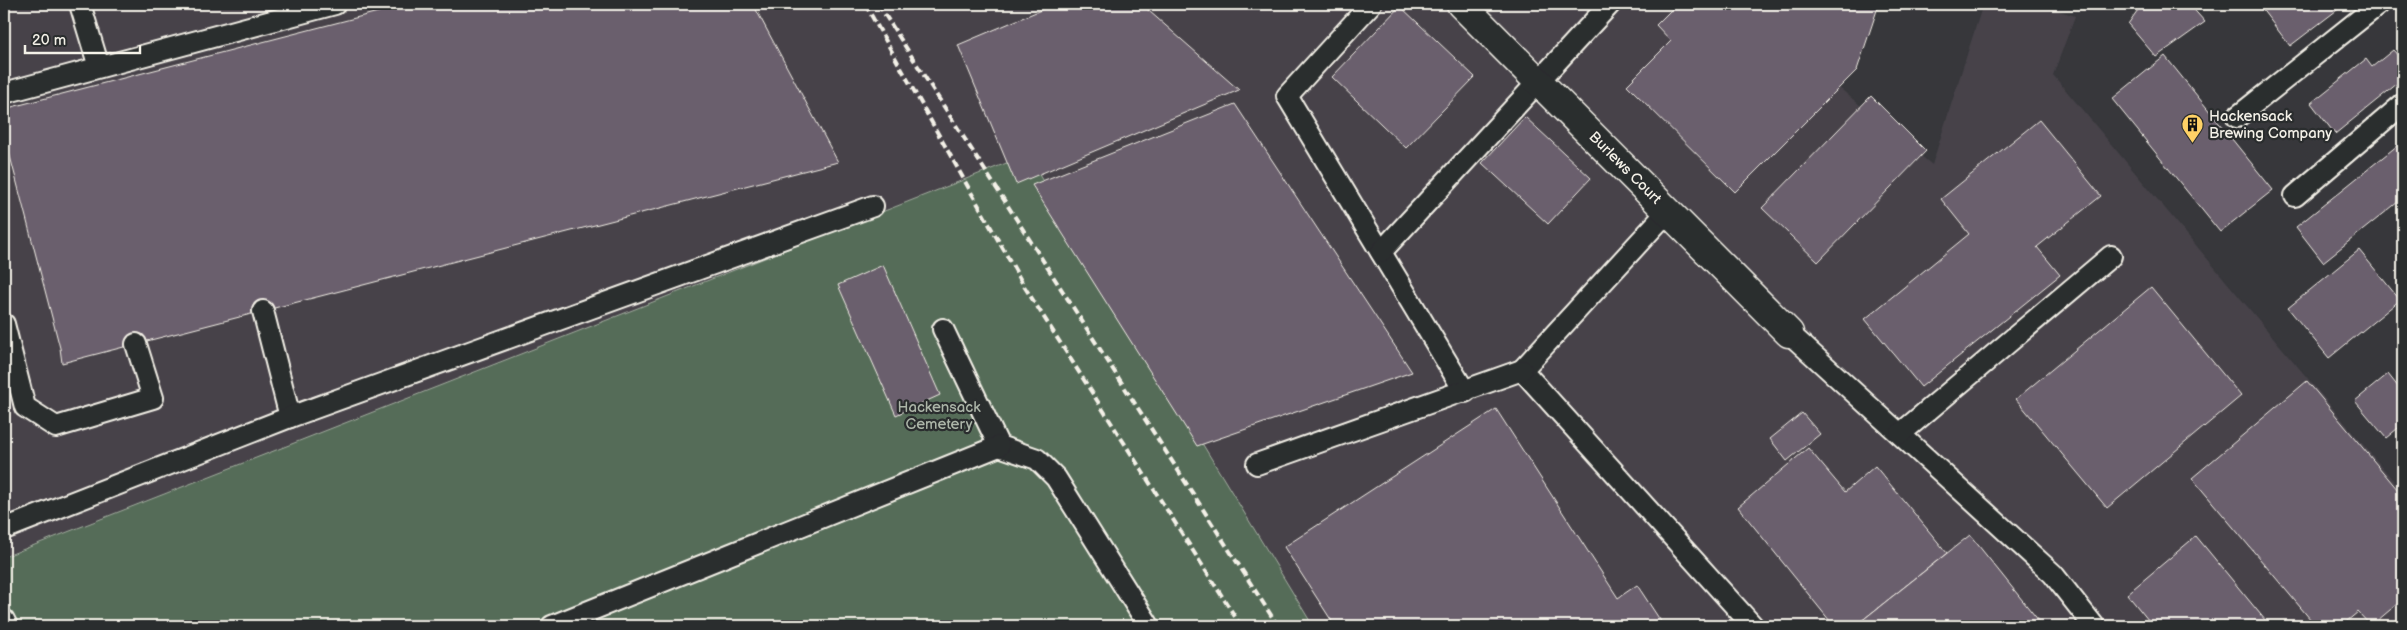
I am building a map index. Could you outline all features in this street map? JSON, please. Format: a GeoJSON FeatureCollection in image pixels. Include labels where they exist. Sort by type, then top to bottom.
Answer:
{"type":"FeatureCollection","features":[{"type":"Feature","properties":{"kind":"street","name":"Burlews Court"},"geometry":{"type":"LineString","coordinates":[[1461,4],[1789,333]]}},
{"type":"Feature","properties":{"kind":"lane"},"geometry":{"type":"LineString","coordinates":[[80,4],[98,67]]}},
{"type":"Feature","properties":{"kind":"lane"},"geometry":{"type":"LineString","coordinates":[[4,93],[335,4]]}},
{"type":"Feature","properties":{"kind":"lane"},"geometry":{"type":"LineString","coordinates":[[1371,4],[1287,96],[1465,392]]}},
{"type":"Feature","properties":{"kind":"lane"},"geometry":{"type":"LineString","coordinates":[[1381,252],[1610,4]]}},
{"type":"Feature","properties":{"kind":"lane"},"geometry":{"type":"LineString","coordinates":[[2237,117],[2379,4]]}},
{"type":"Feature","properties":{"kind":"lane"},"geometry":{"type":"LineString","coordinates":[[2295,196],[2403,104]]}},
{"type":"Feature","properties":{"kind":"lane"},"geometry":{"type":"LineString","coordinates":[[4,529],[290,416],[873,206]]}},
{"type":"Feature","properties":{"kind":"lane"},"geometry":{"type":"LineString","coordinates":[[1257,464],[1465,392],[1522,370],[1668,211]]}},
{"type":"Feature","properties":{"kind":"lane"},"geometry":{"type":"LineString","coordinates":[[1900,434],[2111,256]]}},
{"type":"Feature","properties":{"kind":"lane"},"geometry":{"type":"LineString","coordinates":[[263,311],[290,416]]}},
{"type":"Feature","properties":{"kind":"lane"},"geometry":{"type":"LineString","coordinates":[[4,324],[25,407],[56,427],[153,398],[136,344]]}},
{"type":"Feature","properties":{"kind":"lane"},"geometry":{"type":"LineString","coordinates":[[943,329],[999,446]]}},
{"type":"Feature","properties":{"kind":"lane"},"geometry":{"type":"LineString","coordinates":[[1789,333],[2053,574],[2094,626]]}},
{"type":"Feature","properties":{"kind":"lane"},"geometry":{"type":"LineString","coordinates":[[1522,370],[1753,626]]}},
{"type":"Feature","properties":{"kind":"lane"},"geometry":{"type":"LineString","coordinates":[[552,626],[999,446],[1037,459],[1056,478],[1149,626]]}},
{"type":"Feature","properties":{"kind":"lane"},"geometry":{"type":"LineString","coordinates":[[4,620],[7,626]]}},
{"type":"Feature","properties":{"kind":"shaded area"},"geometry":{"type":"Polygon","coordinates":[[[4,4],[1865,4],[1837,86],[1932,165],[1983,4],[2039,4],[2075,16],[2053,75],[2403,492],[2403,626],[1289,626],[1027,155],[5,556],[4,4]]]}},
{"type":"Feature","properties":{"kind":"green space","name":"Hackensack Cemetery"},"geometry":{"type":"Polygon","coordinates":[[[1027,155],[1313,626],[4,626],[4,557],[1027,155]]]}},
{"type":"Feature","properties":{"kind":"building"},"geometry":{"type":"Polygon","coordinates":[[[409,4],[753,4],[838,162],[62,363],[60,348],[4,133],[4,109],[409,4]]]}},
{"type":"Feature","properties":{"kind":"building"},"geometry":{"type":"Polygon","coordinates":[[[1055,4],[1141,4],[1239,90],[1016,184],[958,45],[1055,4]]]}},
{"type":"Feature","properties":{"kind":"building"},"geometry":{"type":"Polygon","coordinates":[[[1677,4],[1879,4],[1857,70],[1735,192],[1627,85],[1671,41],[1656,25],[1677,4]]]}},
{"type":"Feature","properties":{"kind":"building"},"geometry":{"type":"Polygon","coordinates":[[[2142,4],[2189,4],[2205,22],[2156,57],[2128,24],[2142,4]]]}},
{"type":"Feature","properties":{"kind":"building"},"geometry":{"type":"Polygon","coordinates":[[[2258,4],[2345,4],[2290,46],[2258,4]]]}},
{"type":"Feature","properties":{"kind":"building"},"geometry":{"type":"Polygon","coordinates":[[[1400,6],[1475,77],[1406,148],[1332,77],[1400,6]]]}},
{"type":"Feature","properties":{"kind":"building"},"geometry":{"type":"Polygon","coordinates":[[[2393,50],[2403,61],[2403,79],[2335,134],[2311,103],[2366,59],[2372,67],[2393,50]]]}},
{"type":"Feature","properties":{"kind":"building","name":"Hackensack Brewing Company"},"geometry":{"type":"Polygon","coordinates":[[[2165,56],[2273,190],[2220,232],[2112,99],[2165,56]]]}},
{"type":"Feature","properties":{"kind":"building"},"geometry":{"type":"Polygon","coordinates":[[[1871,96],[1926,151],[1818,262],[1762,208],[1871,96]]]}},
{"type":"Feature","properties":{"kind":"building"},"geometry":{"type":"Polygon","coordinates":[[[1235,104],[1412,372],[1197,446],[1032,185],[1235,104]]]}},
{"type":"Feature","properties":{"kind":"building"},"geometry":{"type":"Polygon","coordinates":[[[1525,117],[1591,178],[1548,224],[1482,163],[1525,117]]]}},
{"type":"Feature","properties":{"kind":"building"},"geometry":{"type":"Polygon","coordinates":[[[2039,120],[2101,196],[2037,247],[2060,275],[1921,387],[1865,319],[1969,234],[1941,199],[2039,120]]]}},
{"type":"Feature","properties":{"kind":"building"},"geometry":{"type":"Polygon","coordinates":[[[2403,141],[2403,198],[2323,262],[2296,227],[2403,141]]]}},
{"type":"Feature","properties":{"kind":"building"},"geometry":{"type":"Polygon","coordinates":[[[2359,250],[2400,300],[2329,358],[2288,308],[2359,250]]]}},
{"type":"Feature","properties":{"kind":"building"},"geometry":{"type":"Polygon","coordinates":[[[883,265],[940,395],[896,415],[838,285],[883,265]]]}},
{"type":"Feature","properties":{"kind":"building"},"geometry":{"type":"Polygon","coordinates":[[[2151,287],[2241,396],[2107,508],[2016,399],[2151,287]]]}},
{"type":"Feature","properties":{"kind":"building"},"geometry":{"type":"Polygon","coordinates":[[[2388,374],[2403,393],[2403,424],[2386,438],[2355,401],[2388,374]]]}},
{"type":"Feature","properties":{"kind":"building"},"geometry":{"type":"Polygon","coordinates":[[[2307,381],[2403,496],[2403,599],[2371,626],[2358,612],[2341,626],[2316,626],[2192,478],[2307,381]]]}},
{"type":"Feature","properties":{"kind":"building"},"geometry":{"type":"Polygon","coordinates":[[[1496,409],[1618,598],[1637,585],[1664,626],[1335,626],[1284,547],[1496,409]]]}},
{"type":"Feature","properties":{"kind":"building"},"geometry":{"type":"Polygon","coordinates":[[[1802,413],[1820,434],[1787,461],[1770,439],[1802,413]]]}},
{"type":"Feature","properties":{"kind":"building"},"geometry":{"type":"Polygon","coordinates":[[[1808,448],[1845,492],[1875,466],[1947,553],[1855,626],[1834,626],[1738,507],[1808,448]]]}},
{"type":"Feature","properties":{"kind":"building"},"geometry":{"type":"Polygon","coordinates":[[[1970,535],[2039,621],[2032,626],[1855,626],[1970,535]]]}},
{"type":"Feature","properties":{"kind":"building"},"geometry":{"type":"Polygon","coordinates":[[[2196,536],[2270,626],[2153,626],[2127,594],[2196,536]]]}},
{"type":"Feature","properties":{"kind":"railway"},"geometry":{"type":"LineString","coordinates":[[865,4],[1024,286],[1241,626]]}},
{"type":"Feature","properties":{"kind":"railway"},"geometry":{"type":"LineString","coordinates":[[878,4],[1278,626]]}},
{"type":"Feature","properties":{"kind":"place","name":"Hackensack Brewing Company"},"geometry":{"type":"Point","coordinates":[2193,144]}}]}
